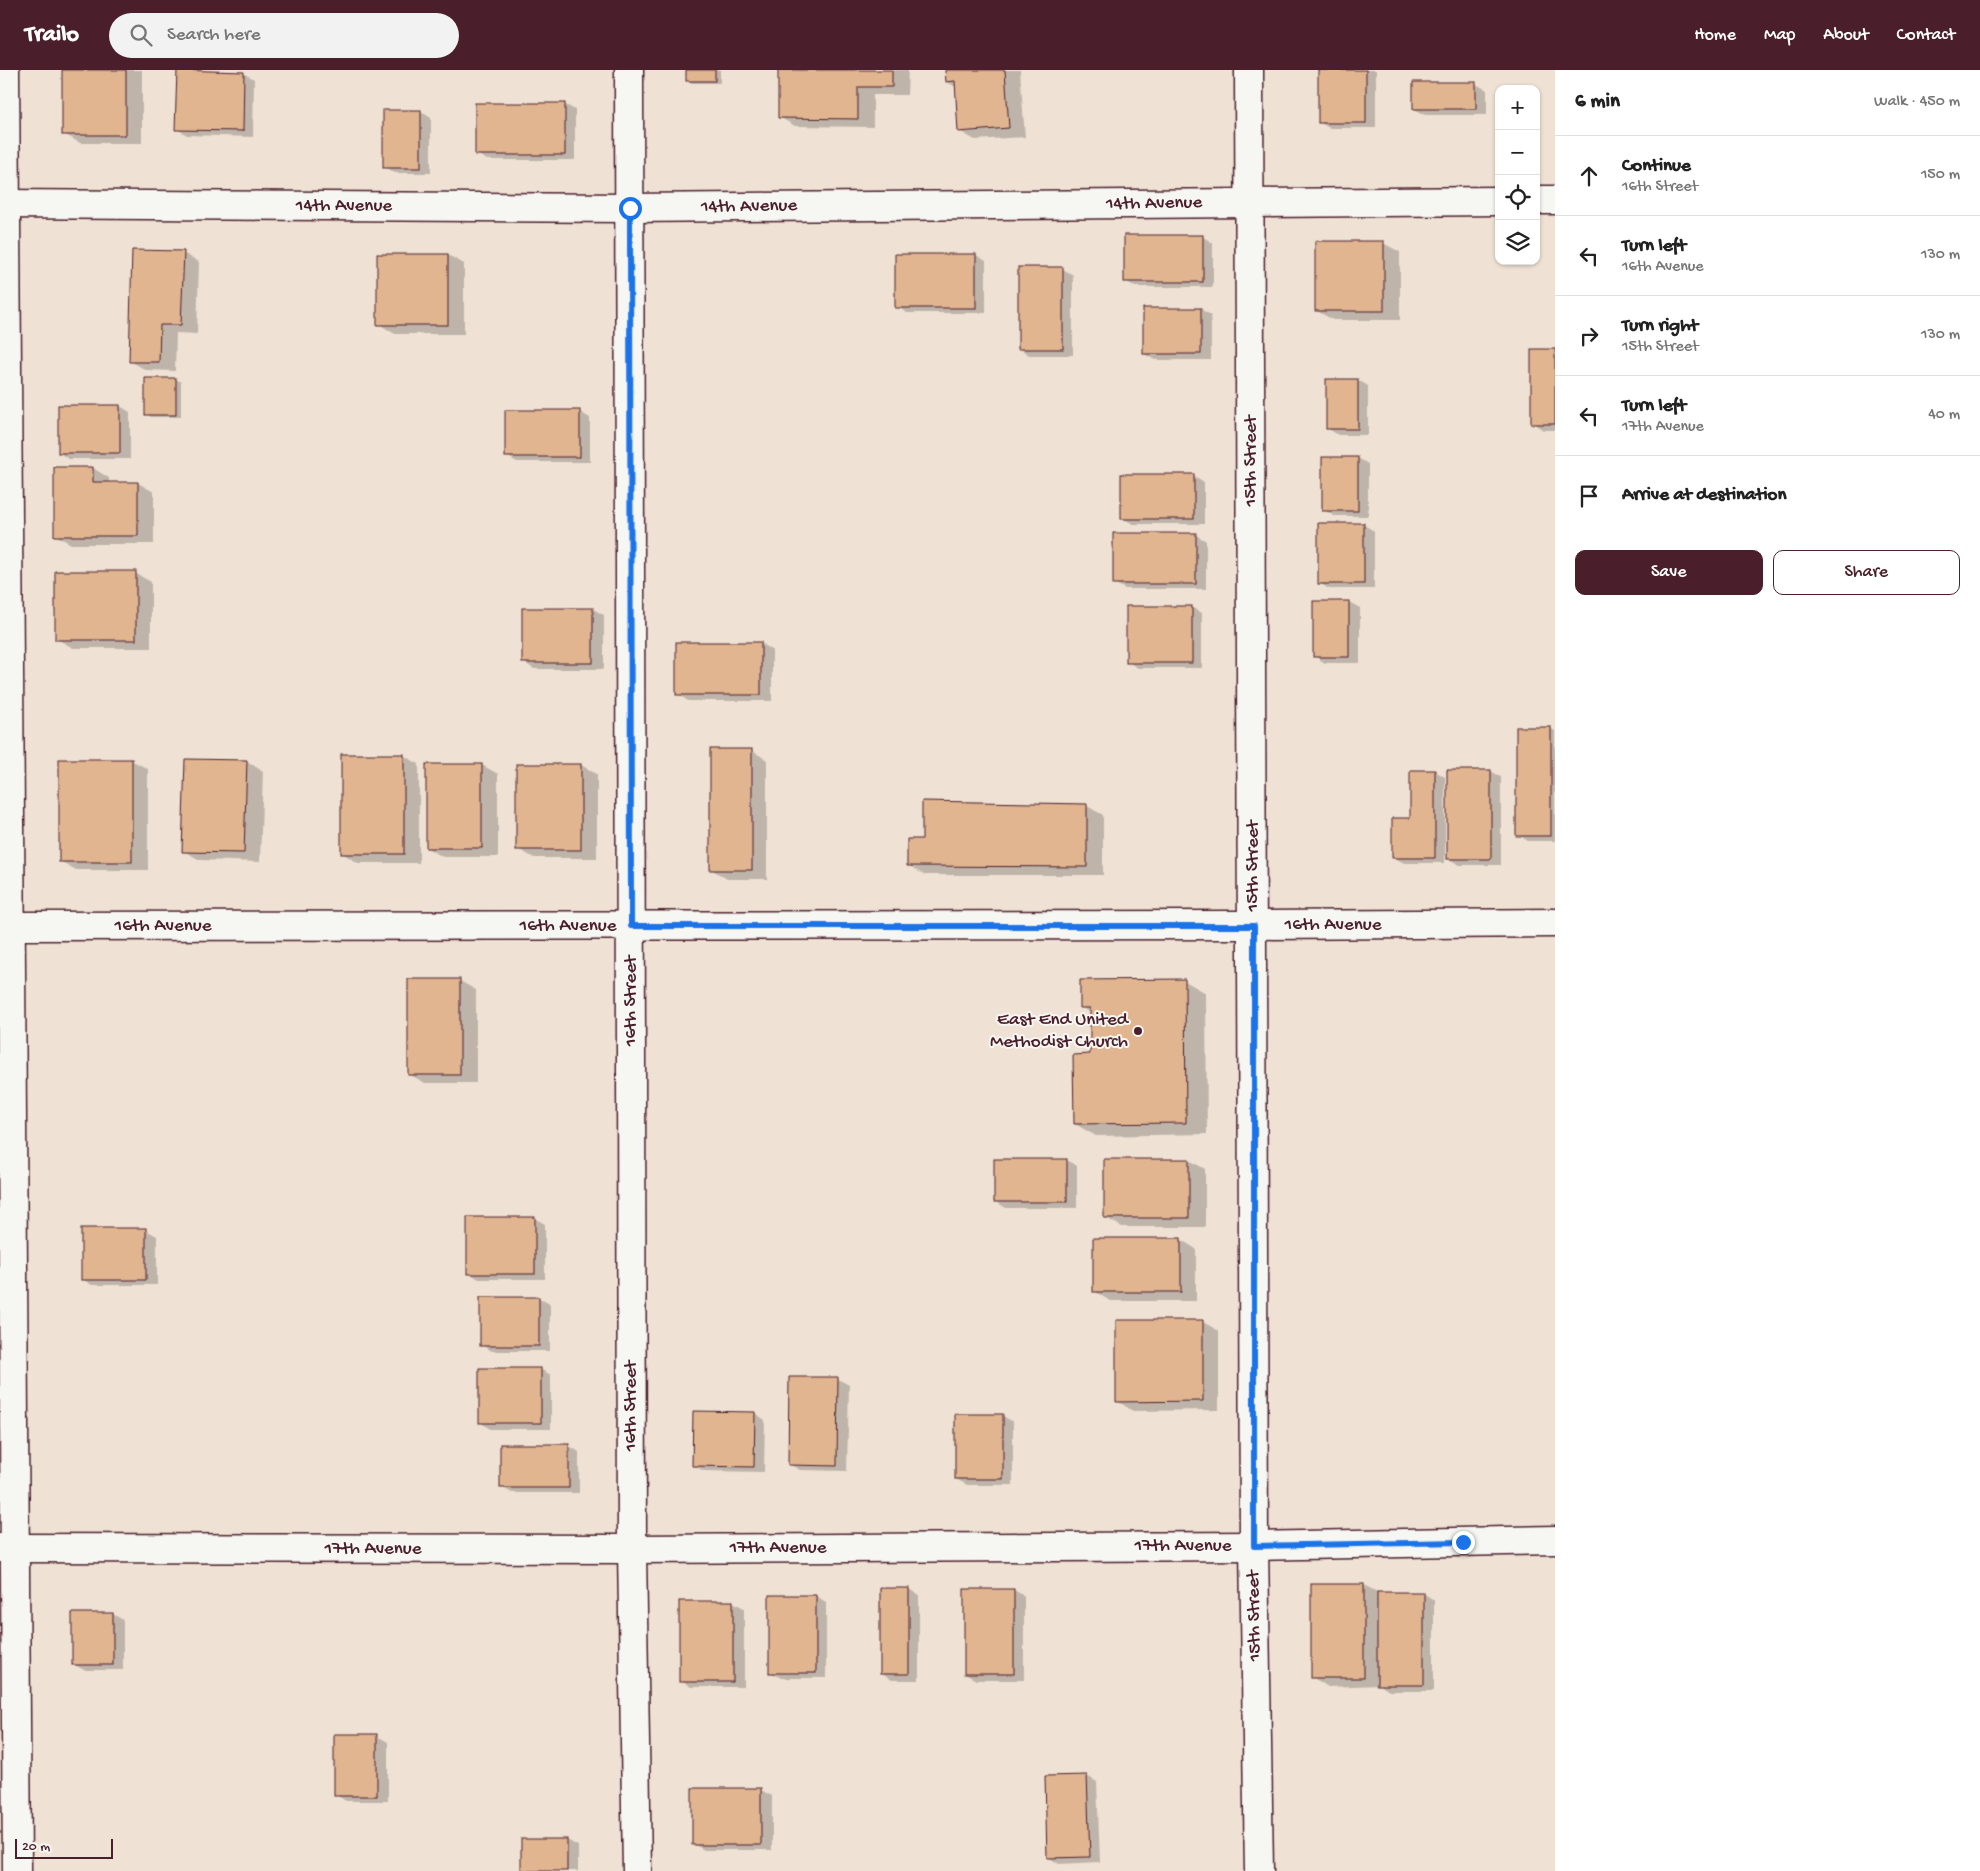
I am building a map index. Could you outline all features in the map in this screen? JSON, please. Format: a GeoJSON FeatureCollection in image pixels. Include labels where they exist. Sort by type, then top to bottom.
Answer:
{"type":"FeatureCollection","features":[{"type":"Feature","properties":{"kind":"street"},"geometry":{"type":"LineString","coordinates":[[5,70],[2,204],[8,1548],[17,1871]]}},
{"type":"Feature","properties":{"kind":"street","name":"16th Street"},"geometry":{"type":"LineString","coordinates":[[629,70],[632,1549],[637,1871]]}},
{"type":"Feature","properties":{"kind":"street","name":"15th Street"},"geometry":{"type":"LineString","coordinates":[[1249,70],[1254,926],[1254,1546],[1259,1871]]}},
{"type":"Feature","properties":{"kind":"street"},"geometry":{"type":"LineString","coordinates":[[1540,200],[1555,200]]}},
{"type":"Feature","properties":{"kind":"street","name":"14th Avenue"},"geometry":{"type":"LineString","coordinates":[[2,204],[630,208],[1495,201]]}},
{"type":"Feature","properties":{"kind":"street","name":"16th Avenue"},"geometry":{"type":"LineString","coordinates":[[6,926],[1254,926],[1555,923]]}},
{"type":"Feature","properties":{"kind":"street","name":"17th Avenue"},"geometry":{"type":"LineString","coordinates":[[8,1548],[632,1549],[1254,1546],[1555,1540]]}},
{"type":"Feature","properties":{"kind":"building"},"geometry":{"type":"Polygon","coordinates":[[[62,70],[126,70],[126,135],[62,135],[62,70]]]}},
{"type":"Feature","properties":{"kind":"building"},"geometry":{"type":"Polygon","coordinates":[[[177,70],[244,72],[243,131],[175,130],[177,70]]]}},
{"type":"Feature","properties":{"kind":"building"},"geometry":{"type":"Polygon","coordinates":[[[686,70],[715,70],[715,81],[686,81],[686,70]]]}},
{"type":"Feature","properties":{"kind":"building"},"geometry":{"type":"Polygon","coordinates":[[[778,70],[892,70],[892,87],[858,87],[858,119],[778,118],[778,70]]]}},
{"type":"Feature","properties":{"kind":"building"},"geometry":{"type":"Polygon","coordinates":[[[945,70],[1005,70],[1009,128],[958,132],[955,81],[946,82],[945,70]]]}},
{"type":"Feature","properties":{"kind":"building"},"geometry":{"type":"Polygon","coordinates":[[[1318,70],[1366,70],[1366,123],[1318,123],[1318,70]]]}},
{"type":"Feature","properties":{"kind":"building"},"geometry":{"type":"Polygon","coordinates":[[[1413,82],[1476,82],[1476,109],[1413,109],[1413,82]]]}},
{"type":"Feature","properties":{"kind":"building"},"geometry":{"type":"Polygon","coordinates":[[[475,103],[565,103],[565,155],[475,155],[475,103]]]}},
{"type":"Feature","properties":{"kind":"building"},"geometry":{"type":"Polygon","coordinates":[[[383,110],[421,110],[421,168],[383,168],[383,110]]]}},
{"type":"Feature","properties":{"kind":"building"},"geometry":{"type":"Polygon","coordinates":[[[1124,235],[1203,235],[1203,282],[1124,282],[1124,235]]]}},
{"type":"Feature","properties":{"kind":"building"},"geometry":{"type":"Polygon","coordinates":[[[1315,241],[1384,241],[1384,311],[1315,311],[1315,241]]]}},
{"type":"Feature","properties":{"kind":"building"},"geometry":{"type":"Polygon","coordinates":[[[132,250],[184,251],[181,325],[160,325],[159,362],[129,362],[132,250]]]}},
{"type":"Feature","properties":{"kind":"building"},"geometry":{"type":"Polygon","coordinates":[[[377,254],[448,254],[448,325],[377,325],[377,254]]]}},
{"type":"Feature","properties":{"kind":"building"},"geometry":{"type":"Polygon","coordinates":[[[895,254],[976,254],[976,308],[895,308],[895,254]]]}},
{"type":"Feature","properties":{"kind":"building"},"geometry":{"type":"Polygon","coordinates":[[[1018,267],[1063,267],[1063,349],[1018,349],[1018,267]]]}},
{"type":"Feature","properties":{"kind":"building"},"geometry":{"type":"Polygon","coordinates":[[[1143,308],[1201,308],[1201,354],[1143,354],[1143,308]]]}},
{"type":"Feature","properties":{"kind":"building"},"geometry":{"type":"Polygon","coordinates":[[[1531,349],[1555,349],[1555,424],[1531,424],[1531,349]]]}},
{"type":"Feature","properties":{"kind":"building"},"geometry":{"type":"Polygon","coordinates":[[[145,378],[176,378],[176,415],[145,415],[145,378]]]}},
{"type":"Feature","properties":{"kind":"building"},"geometry":{"type":"Polygon","coordinates":[[[1326,379],[1358,379],[1358,429],[1326,429],[1326,379]]]}},
{"type":"Feature","properties":{"kind":"building"},"geometry":{"type":"Polygon","coordinates":[[[58,405],[120,405],[120,453],[58,453],[58,405]]]}},
{"type":"Feature","properties":{"kind":"building"},"geometry":{"type":"Polygon","coordinates":[[[505,410],[580,410],[580,457],[505,457],[505,410]]]}},
{"type":"Feature","properties":{"kind":"building"},"geometry":{"type":"Polygon","coordinates":[[[1322,457],[1358,457],[1358,511],[1322,511],[1322,457]]]}},
{"type":"Feature","properties":{"kind":"building"},"geometry":{"type":"Polygon","coordinates":[[[54,467],[93,467],[93,482],[138,482],[138,536],[54,536],[54,467]]]}},
{"type":"Feature","properties":{"kind":"building"},"geometry":{"type":"Polygon","coordinates":[[[1121,474],[1194,474],[1194,519],[1121,519],[1121,474]]]}},
{"type":"Feature","properties":{"kind":"building"},"geometry":{"type":"Polygon","coordinates":[[[1318,523],[1364,523],[1364,584],[1318,584],[1318,523]]]}},
{"type":"Feature","properties":{"kind":"building"},"geometry":{"type":"Polygon","coordinates":[[[1113,533],[1196,533],[1196,584],[1113,584],[1113,533]]]}},
{"type":"Feature","properties":{"kind":"building"},"geometry":{"type":"Polygon","coordinates":[[[55,571],[136,571],[136,640],[55,640],[55,571]]]}},
{"type":"Feature","properties":{"kind":"building"},"geometry":{"type":"Polygon","coordinates":[[[1313,601],[1349,601],[1349,657],[1313,657],[1313,601]]]}},
{"type":"Feature","properties":{"kind":"building"},"geometry":{"type":"Polygon","coordinates":[[[1126,606],[1192,606],[1192,663],[1126,663],[1126,606]]]}},
{"type":"Feature","properties":{"kind":"building"},"geometry":{"type":"Polygon","coordinates":[[[522,608],[593,608],[593,663],[522,663],[522,608]]]}},
{"type":"Feature","properties":{"kind":"building"},"geometry":{"type":"Polygon","coordinates":[[[676,642],[761,642],[761,695],[676,695],[676,642]]]}},
{"type":"Feature","properties":{"kind":"building"},"geometry":{"type":"Polygon","coordinates":[[[1516,727],[1551,727],[1551,836],[1516,836],[1516,727]]]}},
{"type":"Feature","properties":{"kind":"building"},"geometry":{"type":"Polygon","coordinates":[[[710,749],[752,749],[752,870],[710,870],[710,749]]]}},
{"type":"Feature","properties":{"kind":"building"},"geometry":{"type":"Polygon","coordinates":[[[341,754],[404,754],[404,854],[341,854],[341,754]]]}},
{"type":"Feature","properties":{"kind":"building"},"geometry":{"type":"Polygon","coordinates":[[[59,759],[132,759],[132,862],[59,862],[59,759]]]}},
{"type":"Feature","properties":{"kind":"building"},"geometry":{"type":"Polygon","coordinates":[[[185,759],[247,760],[244,853],[182,852],[185,759]]]}},
{"type":"Feature","properties":{"kind":"building"},"geometry":{"type":"Polygon","coordinates":[[[426,764],[482,764],[482,848],[426,848],[426,764]]]}},
{"type":"Feature","properties":{"kind":"building"},"geometry":{"type":"Polygon","coordinates":[[[516,764],[581,764],[581,850],[516,850],[516,764]]]}},
{"type":"Feature","properties":{"kind":"building"},"geometry":{"type":"Polygon","coordinates":[[[1410,770],[1435,770],[1435,858],[1392,858],[1392,818],[1410,818],[1410,770]]]}},
{"type":"Feature","properties":{"kind":"building"},"geometry":{"type":"Polygon","coordinates":[[[1447,770],[1491,770],[1491,859],[1447,859],[1447,770]]]}},
{"type":"Feature","properties":{"kind":"building"},"geometry":{"type":"Polygon","coordinates":[[[922,801],[1087,804],[1087,867],[907,866],[907,839],[922,839],[922,801]]]}},
{"type":"Feature","properties":{"kind":"building"},"geometry":{"type":"Polygon","coordinates":[[[408,979],[460,979],[460,1075],[408,1075],[408,979]]]}},
{"type":"Feature","properties":{"kind":"building","name":"East End United Methodist Church"},"geometry":{"type":"Polygon","coordinates":[[[1185,979],[1186,1123],[1074,1124],[1073,1055],[1090,1054],[1090,1008],[1080,1008],[1080,980],[1185,979]]]}},
{"type":"Feature","properties":{"kind":"building"},"geometry":{"type":"Polygon","coordinates":[[[994,1159],[1067,1159],[1067,1202],[994,1202],[994,1159]]]}},
{"type":"Feature","properties":{"kind":"building"},"geometry":{"type":"Polygon","coordinates":[[[1104,1159],[1189,1159],[1189,1218],[1104,1218],[1104,1159]]]}},
{"type":"Feature","properties":{"kind":"building"},"geometry":{"type":"Polygon","coordinates":[[[467,1217],[535,1217],[535,1274],[467,1274],[467,1217]]]}},
{"type":"Feature","properties":{"kind":"building"},"geometry":{"type":"Polygon","coordinates":[[[81,1228],[146,1228],[146,1280],[81,1280],[81,1228]]]}},
{"type":"Feature","properties":{"kind":"building"},"geometry":{"type":"Polygon","coordinates":[[[1093,1238],[1181,1238],[1181,1292],[1093,1292],[1093,1238]]]}},
{"type":"Feature","properties":{"kind":"building"},"geometry":{"type":"Polygon","coordinates":[[[480,1297],[539,1297],[539,1346],[480,1346],[480,1297]]]}},
{"type":"Feature","properties":{"kind":"building"},"geometry":{"type":"Polygon","coordinates":[[[1116,1320],[1203,1320],[1203,1401],[1116,1402],[1116,1320]]]}},
{"type":"Feature","properties":{"kind":"building"},"geometry":{"type":"Polygon","coordinates":[[[479,1368],[541,1368],[541,1423],[479,1423],[479,1368]]]}},
{"type":"Feature","properties":{"kind":"building"},"geometry":{"type":"Polygon","coordinates":[[[789,1377],[838,1377],[837,1466],[788,1465],[789,1377]]]}},
{"type":"Feature","properties":{"kind":"building"},"geometry":{"type":"Polygon","coordinates":[[[693,1411],[755,1412],[754,1467],[692,1466],[693,1411]]]}},
{"type":"Feature","properties":{"kind":"building"},"geometry":{"type":"Polygon","coordinates":[[[955,1414],[1003,1414],[1003,1479],[955,1479],[955,1414]]]}},
{"type":"Feature","properties":{"kind":"building"},"geometry":{"type":"Polygon","coordinates":[[[500,1444],[569,1444],[569,1488],[500,1488],[500,1444]]]}},
{"type":"Feature","properties":{"kind":"building"},"geometry":{"type":"Polygon","coordinates":[[[1311,1584],[1364,1584],[1364,1678],[1311,1678],[1311,1584]]]}},
{"type":"Feature","properties":{"kind":"building"},"geometry":{"type":"Polygon","coordinates":[[[880,1588],[909,1588],[909,1674],[880,1674],[880,1588]]]}},
{"type":"Feature","properties":{"kind":"building"},"geometry":{"type":"Polygon","coordinates":[[[964,1589],[1014,1589],[1014,1674],[964,1674],[964,1589]]]}},
{"type":"Feature","properties":{"kind":"building"},"geometry":{"type":"Polygon","coordinates":[[[1377,1592],[1424,1592],[1424,1685],[1377,1685],[1377,1592]]]}},
{"type":"Feature","properties":{"kind":"building"},"geometry":{"type":"Polygon","coordinates":[[[769,1595],[816,1595],[816,1673],[769,1673],[769,1595]]]}},
{"type":"Feature","properties":{"kind":"building"},"geometry":{"type":"Polygon","coordinates":[[[679,1601],[733,1601],[733,1682],[679,1682],[679,1601]]]}},
{"type":"Feature","properties":{"kind":"building"},"geometry":{"type":"Polygon","coordinates":[[[72,1613],[113,1613],[113,1665],[72,1665],[72,1613]]]}},
{"type":"Feature","properties":{"kind":"building"},"geometry":{"type":"Polygon","coordinates":[[[334,1734],[377,1734],[377,1796],[334,1796],[334,1734]]]}},
{"type":"Feature","properties":{"kind":"building"},"geometry":{"type":"Polygon","coordinates":[[[1087,1775],[1090,1857],[1047,1858],[1045,1776],[1087,1775]]]}},
{"type":"Feature","properties":{"kind":"building"},"geometry":{"type":"Polygon","coordinates":[[[692,1788],[761,1788],[761,1845],[692,1845],[692,1788]]]}},
{"type":"Feature","properties":{"kind":"building"},"geometry":{"type":"Polygon","coordinates":[[[521,1839],[567,1839],[567,1871],[521,1871],[521,1839]]]}},
{"type":"Feature","properties":{"kind":"place","name":"East End United Methodist Church"},"geometry":{"type":"Point","coordinates":[1138,1031]}},
{"type":"Feature","properties":{"kind":"route"},"geometry":{"type":"LineString","coordinates":[[630,208],[631,926],[1254,926],[1254,1546],[1463,1542]]}}]}
